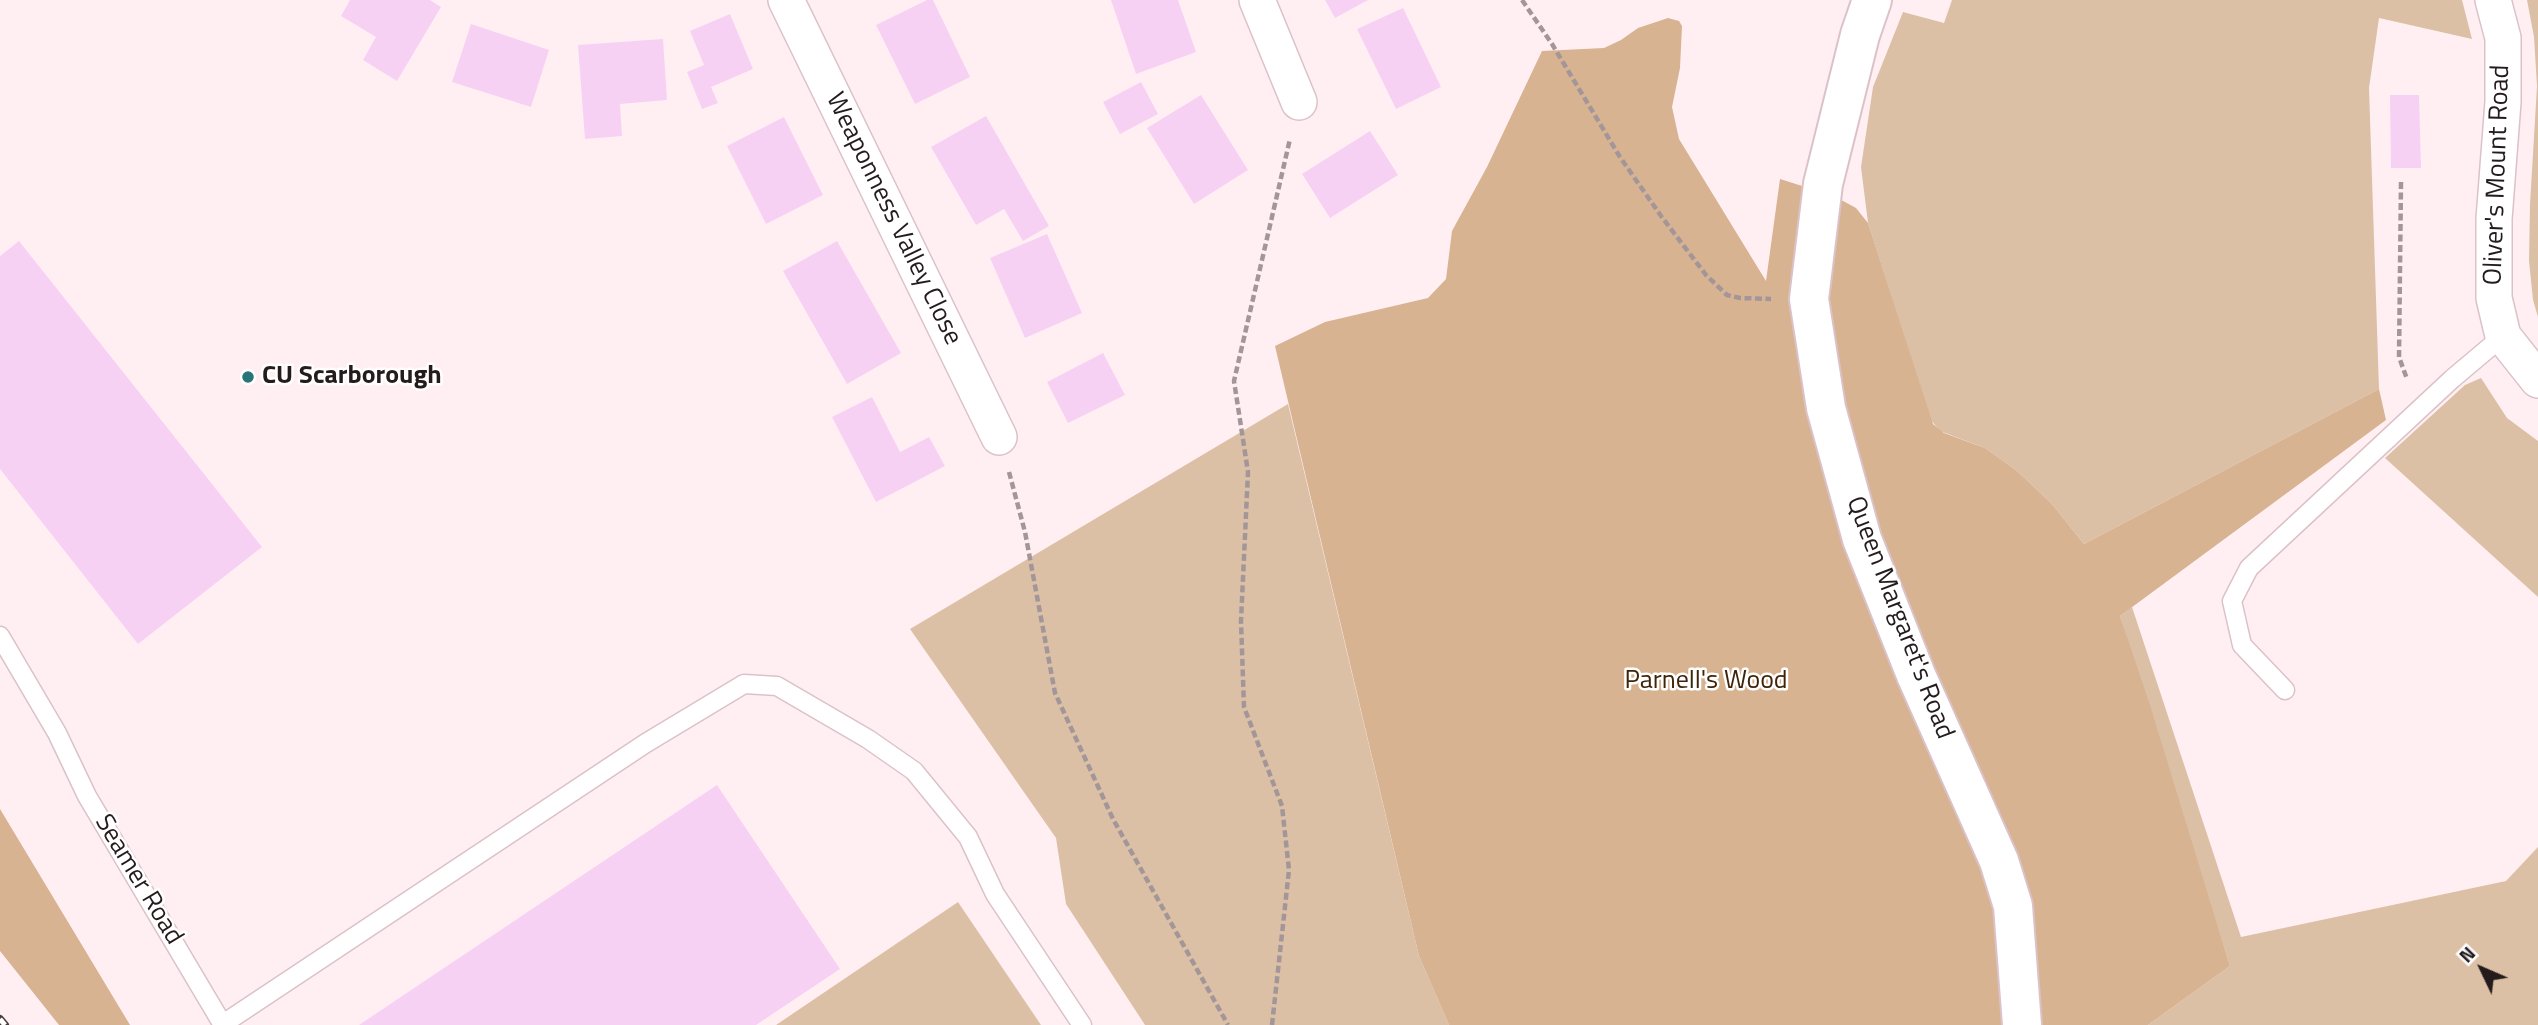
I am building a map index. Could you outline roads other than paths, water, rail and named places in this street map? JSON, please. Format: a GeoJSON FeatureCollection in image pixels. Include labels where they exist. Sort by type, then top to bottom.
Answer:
{"type":"FeatureCollection","features":[{"type":"Feature","properties":{"kind":"main road","name":"Queen Margaret's Road"},"geometry":{"type":"LineString","coordinates":[[1872,0],[1860,35],[1822,184],[1809,299],[1826,408],[1862,539],[1916,675],[1999,861],[2013,906],[2022,1025]]}},
{"type":"Feature","properties":{"kind":"street","name":"Weaponness Valley Close"},"geometry":{"type":"LineString","coordinates":[[786,0],[999,437]]}},
{"type":"Feature","properties":{"kind":"street"},"geometry":{"type":"LineString","coordinates":[[1256,0],[1299,102]]}},
{"type":"Feature","properties":{"kind":"street","name":"Oliver's Mount Road"},"geometry":{"type":"LineString","coordinates":[[2493,0],[2503,38],[2503,102],[2494,219],[2494,298],[2503,336],[2538,380]]}},
{"type":"Feature","properties":{"kind":"lane"},"geometry":{"type":"LineString","coordinates":[[2286,690],[2242,645],[2232,601],[2249,568],[2503,336]]}},
{"type":"Feature","properties":{"kind":"lane","name":"Seamer Road"},"geometry":{"type":"LineString","coordinates":[[0,636],[57,733],[88,796],[223,1025]]}},
{"type":"Feature","properties":{"kind":"lane"},"geometry":{"type":"LineString","coordinates":[[223,1025],[634,751],[744,684],[777,685],[868,739],[914,771],[968,837],[995,894],[1082,1025]]}},
{"type":"Feature","properties":{"kind":"railway"},"geometry":{"type":"LineString","coordinates":[[0,1019],[5,1025]]}},
{"type":"Feature","properties":{"kind":"place","name":"CU Scarborough"},"geometry":{"type":"Point","coordinates":[248,377]}},
{"type":"Feature","properties":{"kind":"park label","name":"Parnell's Wood"},"geometry":{"type":"Point","coordinates":[1706,682]}}]}
